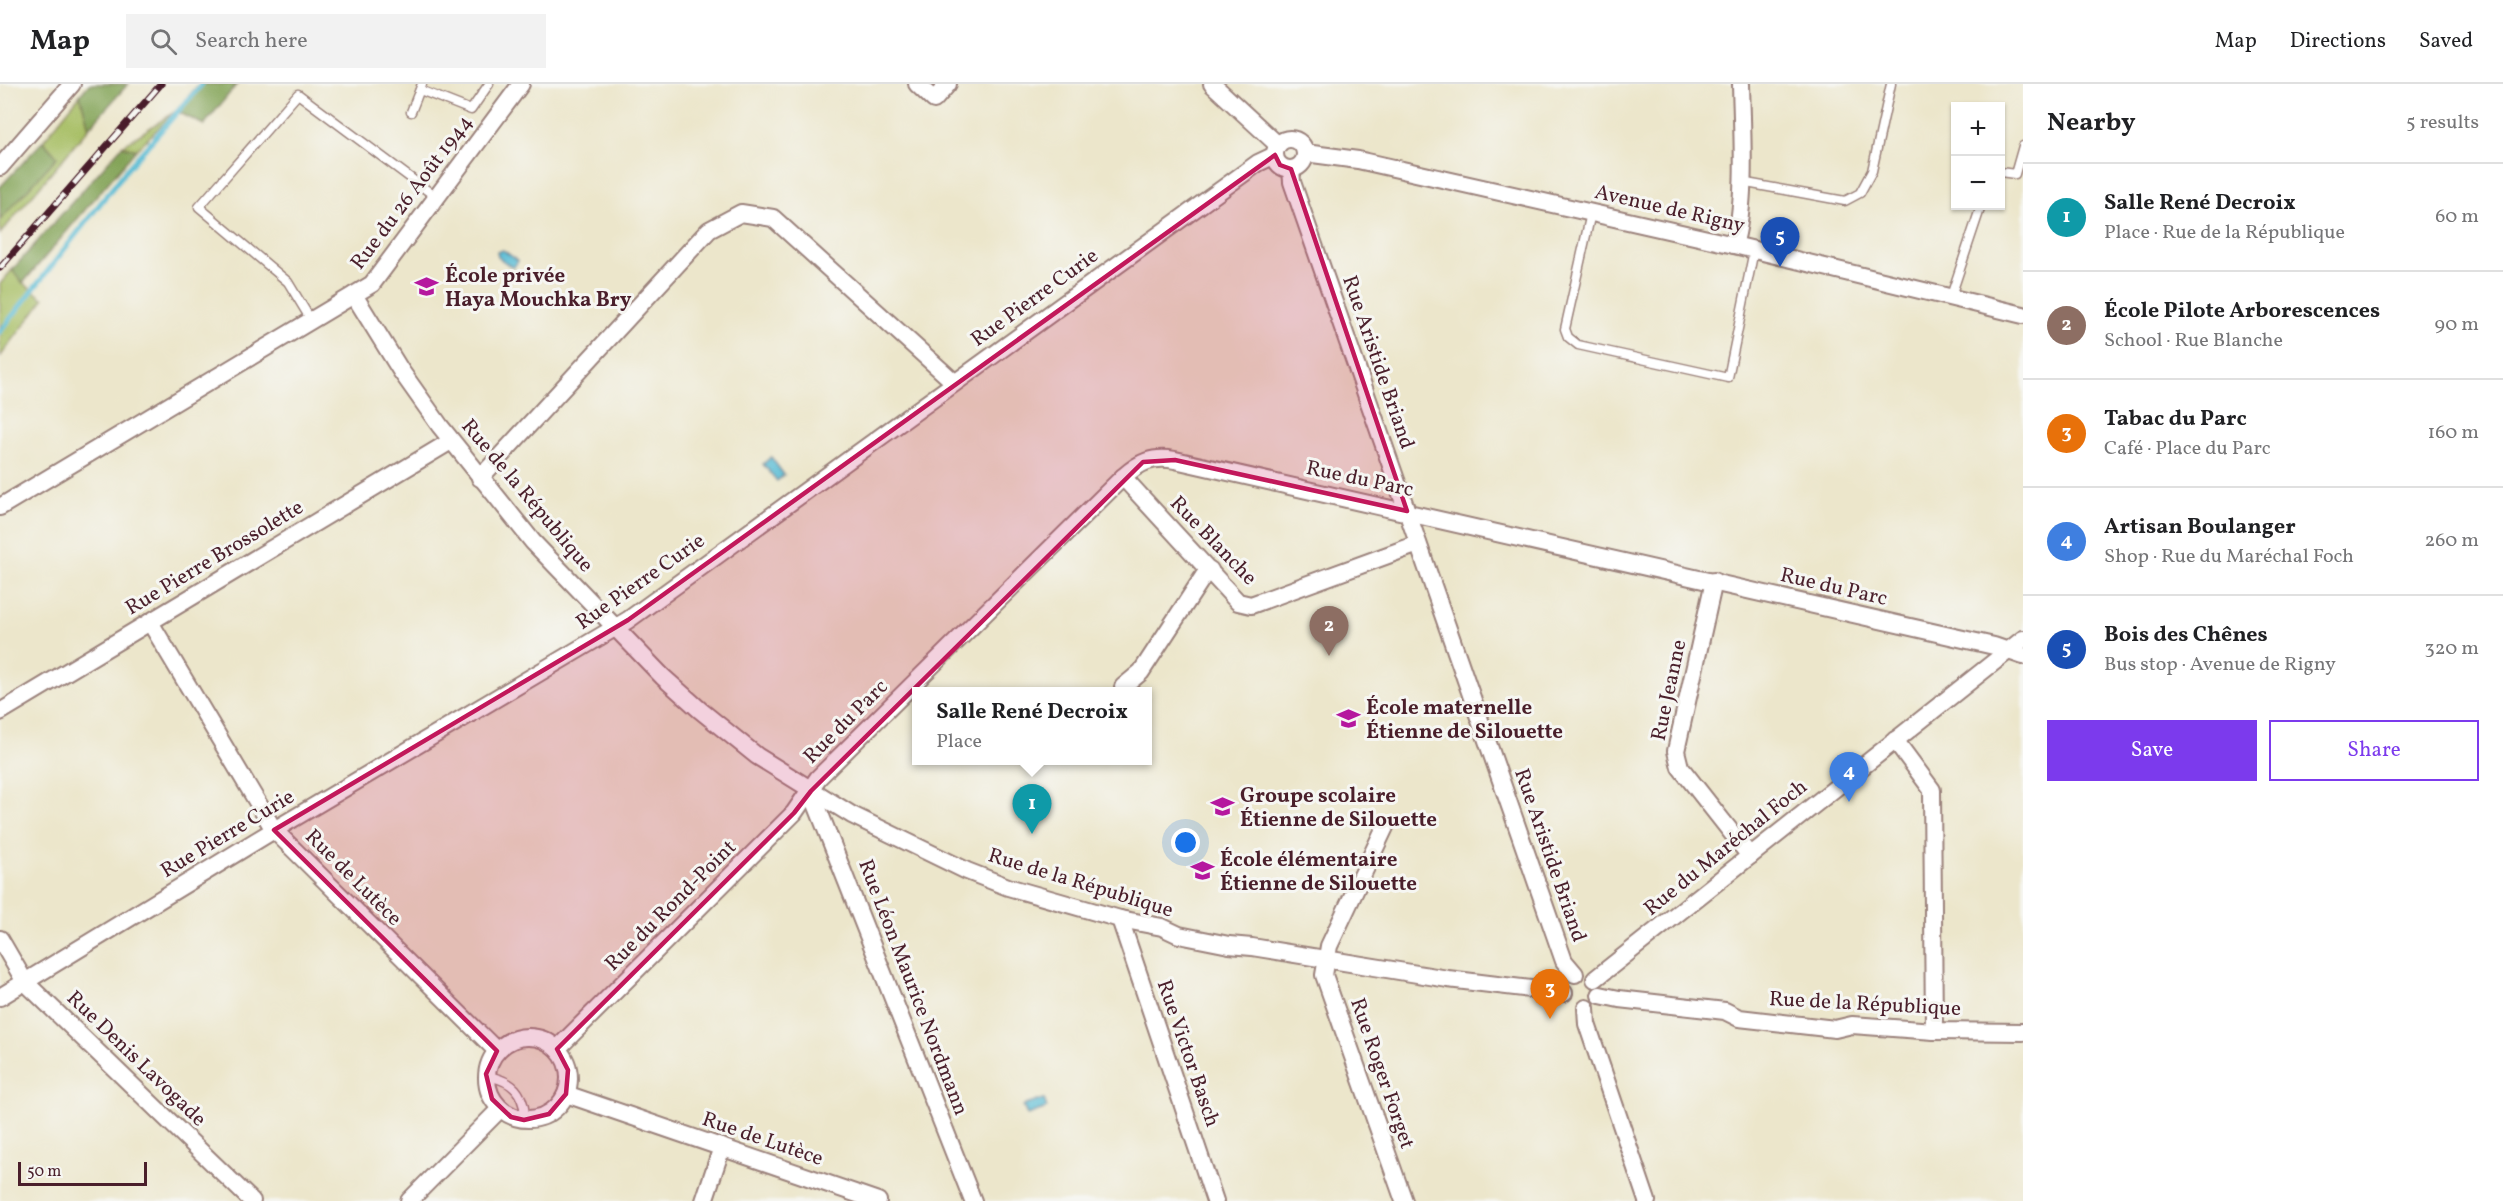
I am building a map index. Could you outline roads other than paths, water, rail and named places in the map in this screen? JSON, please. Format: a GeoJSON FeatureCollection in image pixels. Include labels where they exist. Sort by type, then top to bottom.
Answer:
{"type":"FeatureCollection","features":[{"type":"Feature","properties":{"kind":"street"},"geometry":{"type":"LineString","coordinates":[[0,167],[72,84]]}},
{"type":"Feature","properties":{"kind":"street","name":"Rue du 26 Août 1944"},"geometry":{"type":"LineString","coordinates":[[0,507],[372,284],[521,84]]}},
{"type":"Feature","properties":{"kind":"street"},"geometry":{"type":"LineString","coordinates":[[916,84],[934,100],[948,84]]}},
{"type":"Feature","properties":{"kind":"street"},"geometry":{"type":"LineString","coordinates":[[1212,84],[1276,150],[1280,165],[1291,169],[1301,164],[1305,153],[1303,147],[1294,139],[1288,139],[1276,150]]}},
{"type":"Feature","properties":{"kind":"street"},"geometry":{"type":"LineString","coordinates":[[1734,245],[1738,231],[1741,182],[1741,84]]}},
{"type":"Feature","properties":{"kind":"street","name":"Rue Pierre Curie"},"geometry":{"type":"LineString","coordinates":[[0,997],[274,830],[614,628],[1276,150]]}},
{"type":"Feature","properties":{"kind":"street","name":"Avenue de Rigny"},"geometry":{"type":"LineString","coordinates":[[1305,153],[1358,160],[1734,245],[2023,315]]}},
{"type":"Feature","properties":{"kind":"street","name":"Rue Aristide Briand"},"geometry":{"type":"LineString","coordinates":[[1291,169],[1292,182],[1564,961],[1575,974]]}},
{"type":"Feature","properties":{"kind":"street"},"geometry":{"type":"LineString","coordinates":[[480,478],[709,230],[741,213],[773,218],[954,382]]}},
{"type":"Feature","properties":{"kind":"street","name":"Rue de la République"},"geometry":{"type":"LineString","coordinates":[[354,295],[401,371],[451,441],[533,542],[614,628],[700,710],[757,756],[811,791],[873,826],[967,871],[1008,887],[1120,919],[1162,927],[1179,935],[1325,960],[1564,993]]}},
{"type":"Feature","properties":{"kind":"street","name":"Rue Pierre Brossolette"},"geometry":{"type":"LineString","coordinates":[[0,712],[451,441]]}},
{"type":"Feature","properties":{"kind":"street","name":"Rue du Parc"},"geometry":{"type":"LineString","coordinates":[[811,791],[818,778],[1123,477],[1143,462],[1164,458],[1714,581],[2016,653]]}},
{"type":"Feature","properties":{"kind":"street","name":"Rue Blanche"},"geometry":{"type":"LineString","coordinates":[[1123,477],[1238,602],[1251,605],[1418,544]]}},
{"type":"Feature","properties":{"kind":"street"},"geometry":{"type":"LineString","coordinates":[[1123,687],[1141,672],[1203,577],[1210,570]]}},
{"type":"Feature","properties":{"kind":"street","name":"Rue Jeanne"},"geometry":{"type":"LineString","coordinates":[[1714,581],[1676,751],[1680,767],[1750,856]]}},
{"type":"Feature","properties":{"kind":"street","name":"Rue de Lutèce"},"geometry":{"type":"LineString","coordinates":[[150,622],[274,830],[497,1051]]}},
{"type":"Feature","properties":{"kind":"street","name":"Rue du Maréchal Foch"},"geometry":{"type":"LineString","coordinates":[[1598,987],[1750,856],[1895,740],[2016,653],[2023,639]]}},
{"type":"Feature","properties":{"kind":"street"},"geometry":{"type":"LineString","coordinates":[[1895,740],[1932,790],[1934,1031]]}},
{"type":"Feature","properties":{"kind":"street","name":"Rue du Rond-Point"},"geometry":{"type":"LineString","coordinates":[[557,1049],[794,813],[811,791]]}},
{"type":"Feature","properties":{"kind":"street","name":"Rue Léon Maurice Nordmann"},"geometry":{"type":"LineString","coordinates":[[811,791],[973,1201]]}},
{"type":"Feature","properties":{"kind":"street"},"geometry":{"type":"LineString","coordinates":[[1325,960],[1329,946],[1385,827]]}},
{"type":"Feature","properties":{"kind":"street","name":"Rue Victor Basch"},"geometry":{"type":"LineString","coordinates":[[1120,919],[1215,1201]]}},
{"type":"Feature","properties":{"kind":"street","name":"Rue Denis Lavogade"},"geometry":{"type":"LineString","coordinates":[[0,939],[25,982],[252,1201]]}},
{"type":"Feature","properties":{"kind":"street","name":"Rue Roger Forget"},"geometry":{"type":"LineString","coordinates":[[1325,960],[1324,975],[1404,1201]]}},
{"type":"Feature","properties":{"kind":"street"},"geometry":{"type":"LineString","coordinates":[[1586,973],[1598,987],[1595,1003],[1586,1008],[1572,1006],[1564,993],[1566,982],[1575,974],[1586,973]]}},
{"type":"Feature","properties":{"kind":"street","name":"Rue de la République"},"geometry":{"type":"LineString","coordinates":[[1598,987],[1619,999],[1725,1011],[1739,1018],[1835,1029],[1852,1025],[1934,1031],[2023,1032]]}},
{"type":"Feature","properties":{"kind":"street"},"geometry":{"type":"LineString","coordinates":[[1586,1008],[1587,1024],[1647,1201]]}},
{"type":"Feature","properties":{"kind":"street"},"geometry":{"type":"LineString","coordinates":[[533,1037],[546,1041],[557,1049],[568,1070],[569,1082],[560,1105],[549,1114],[537,1119],[524,1120],[511,1117],[500,1109],[489,1093],[486,1074],[497,1051],[507,1042],[533,1037]]}},
{"type":"Feature","properties":{"kind":"street","name":"Rue de Lutèce"},"geometry":{"type":"LineString","coordinates":[[566,1094],[878,1201]]}},
{"type":"Feature","properties":{"kind":"street"},"geometry":{"type":"LineString","coordinates":[[409,1201],[500,1109]]}},
{"type":"Feature","properties":{"kind":"street"},"geometry":{"type":"LineString","coordinates":[[704,1201],[722,1147]]}},
{"type":"Feature","properties":{"kind":"lane"},"geometry":{"type":"LineString","coordinates":[[411,112],[421,87],[471,110],[489,84]]}},
{"type":"Feature","properties":{"kind":"lane"},"geometry":{"type":"LineString","coordinates":[[1741,182],[1845,201],[1860,193],[1872,171],[1891,84]]}},
{"type":"Feature","properties":{"kind":"lane"},"geometry":{"type":"LineString","coordinates":[[310,320],[288,282],[200,207],[298,94],[436,197]]}},
{"type":"Feature","properties":{"kind":"lane"},"geometry":{"type":"LineString","coordinates":[[2005,173],[2015,174],[2023,146]]}},
{"type":"Feature","properties":{"kind":"lane"},"geometry":{"type":"LineString","coordinates":[[1950,299],[1980,210]]}},
{"type":"Feature","properties":{"kind":"lane"},"geometry":{"type":"LineString","coordinates":[[1591,213],[1565,329],[1568,338],[1578,345],[1728,378],[1754,250]]}},
{"type":"Feature","properties":{"kind":"lane"},"geometry":{"type":"LineString","coordinates":[[492,1077],[512,1085],[523,1099],[525,1113]]}},
{"type":"Feature","properties":{"kind":"water"},"geometry":{"type":"Polygon","coordinates":[[[503,250],[518,261],[513,268],[498,257],[497,252],[503,250]]]}},
{"type":"Feature","properties":{"kind":"water"},"geometry":{"type":"Polygon","coordinates":[[[771,457],[784,475],[777,481],[763,464],[771,457]]]}},
{"type":"Feature","properties":{"kind":"water"},"geometry":{"type":"Polygon","coordinates":[[[1044,1099],[1047,1108],[1027,1115],[1023,1106],[1044,1099]]]}},
{"type":"Feature","properties":{"kind":"waterway"},"geometry":{"type":"LineString","coordinates":[[0,332],[128,168],[202,84]]}},
{"type":"Feature","properties":{"kind":"railway"},"geometry":{"type":"LineString","coordinates":[[0,268],[161,84]]}},
{"type":"Feature","properties":{"kind":"place","name":"Bois des Chênes"},"geometry":{"type":"Point","coordinates":[1780,267]}},
{"type":"Feature","properties":{"kind":"place","name":"École privée Haya Mouchka Bry"},"geometry":{"type":"Point","coordinates":[427,287]}},
{"type":"Feature","properties":{"kind":"place","name":"École Pilote Arborescences"},"geometry":{"type":"Point","coordinates":[1329,656]}},
{"type":"Feature","properties":{"kind":"place","name":"École maternelle Étienne de Silouette"},"geometry":{"type":"Point","coordinates":[1348,719]}},
{"type":"Feature","properties":{"kind":"place","name":"Artisan Boulanger"},"geometry":{"type":"Point","coordinates":[1849,802]}},
{"type":"Feature","properties":{"kind":"place","name":"Groupe scolaire Étienne de Silouette"},"geometry":{"type":"Point","coordinates":[1222,807]}},
{"type":"Feature","properties":{"kind":"place","name":"Salle René Decroix"},"geometry":{"type":"Point","coordinates":[1032,834]}},
{"type":"Feature","properties":{"kind":"place","name":"École élémentaire Étienne de Silouette"},"geometry":{"type":"Point","coordinates":[1202,871]}},
{"type":"Feature","properties":{"kind":"place","name":"Tabac du Parc"},"geometry":{"type":"Point","coordinates":[1550,1019]}}]}
